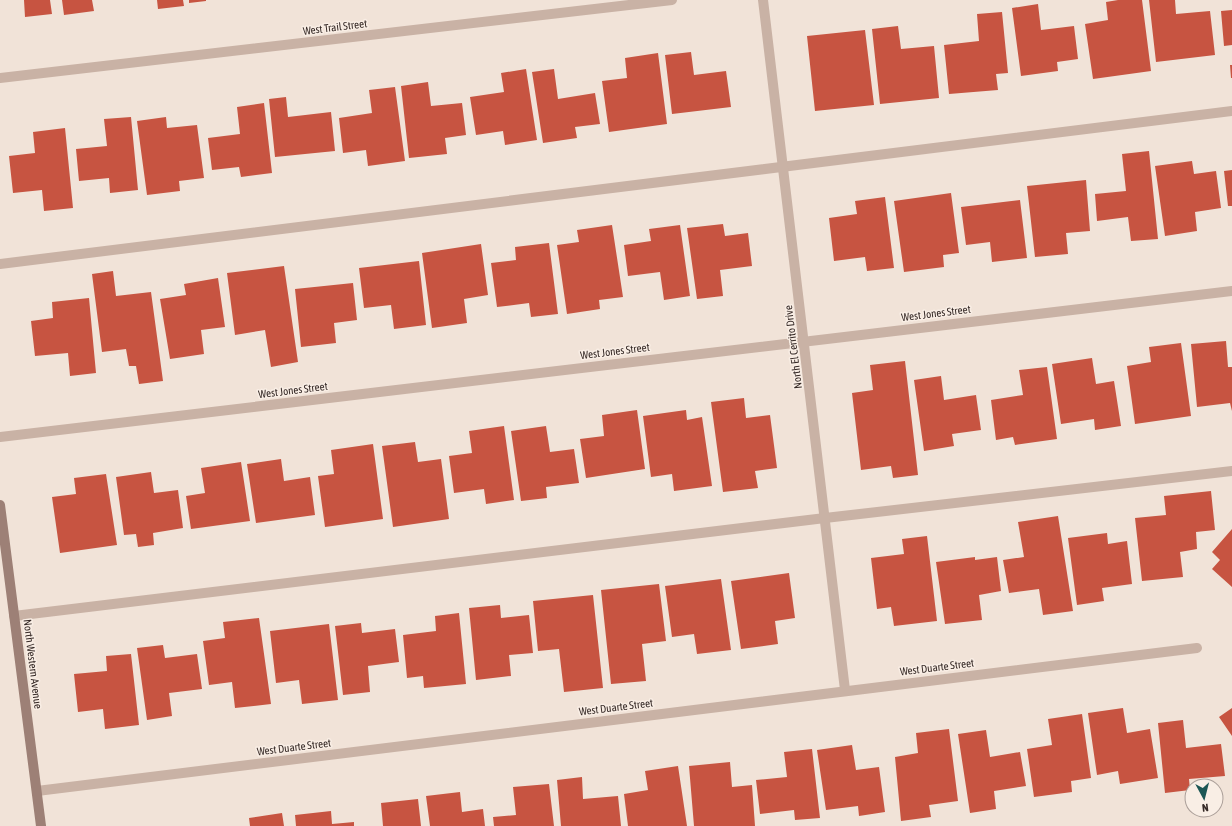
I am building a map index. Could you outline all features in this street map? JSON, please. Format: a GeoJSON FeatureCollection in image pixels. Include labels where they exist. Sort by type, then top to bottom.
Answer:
{"type":"FeatureCollection","features":[{"type":"Feature","properties":{"kind":"main road","name":"North Western Avenue"},"geometry":{"type":"LineString","coordinates":[[0,505],[41,826]]}},
{"type":"Feature","properties":{"kind":"street","name":"West Trail Street"},"geometry":{"type":"LineString","coordinates":[[0,78],[672,0]]}},
{"type":"Feature","properties":{"kind":"street","name":"North El Cerrito Drive"},"geometry":{"type":"LineString","coordinates":[[763,0],[845,690]]}},
{"type":"Feature","properties":{"kind":"street"},"geometry":{"type":"LineString","coordinates":[[0,264],[783,168],[1232,111]]}},
{"type":"Feature","properties":{"kind":"street","name":"West Jones Street"},"geometry":{"type":"LineString","coordinates":[[0,437],[1232,291]]}},
{"type":"Feature","properties":{"kind":"street"},"geometry":{"type":"LineString","coordinates":[[14,616],[825,518],[1232,471]]}},
{"type":"Feature","properties":{"kind":"street","name":"West Duarte Street"},"geometry":{"type":"LineString","coordinates":[[37,791],[845,690],[1197,648]]}},
{"type":"Feature","properties":{"kind":"building"},"geometry":{"type":"Polygon","coordinates":[[[24,0],[50,0],[52,14],[25,17],[24,0]]]}},
{"type":"Feature","properties":{"kind":"building"},"geometry":{"type":"Polygon","coordinates":[[[62,0],[92,0],[94,11],[64,15],[62,0]]]}},
{"type":"Feature","properties":{"kind":"building"},"geometry":{"type":"Polygon","coordinates":[[[157,0],[183,0],[184,6],[158,9],[157,0]]]}},
{"type":"Feature","properties":{"kind":"building"},"geometry":{"type":"Polygon","coordinates":[[[189,0],[206,0],[206,1],[189,3],[189,0]]]}},
{"type":"Feature","properties":{"kind":"building"},"geometry":{"type":"Polygon","coordinates":[[[1118,0],[1142,0],[1151,71],[1093,79],[1085,24],[1108,20],[1106,2],[1118,0]]]}},
{"type":"Feature","properties":{"kind":"building"},"geometry":{"type":"Polygon","coordinates":[[[1149,0],[1175,0],[1176,14],[1210,11],[1215,55],[1156,62],[1149,0]]]}},
{"type":"Feature","properties":{"kind":"building"},"geometry":{"type":"Polygon","coordinates":[[[1038,4],[1041,30],[1074,26],[1078,59],[1057,62],[1058,71],[1021,76],[1012,8],[1038,4]]]}},
{"type":"Feature","properties":{"kind":"building"},"geometry":{"type":"Polygon","coordinates":[[[1232,10],[1232,45],[1224,46],[1221,11],[1232,10]]]}},
{"type":"Feature","properties":{"kind":"building"},"geometry":{"type":"Polygon","coordinates":[[[1002,12],[1008,73],[996,74],[998,90],[949,94],[944,45],[979,41],[977,14],[1002,12]]]}},
{"type":"Feature","properties":{"kind":"building"},"geometry":{"type":"Polygon","coordinates":[[[898,26],[901,49],[934,46],[939,98],[880,104],[872,29],[898,26]]]}},
{"type":"Feature","properties":{"kind":"building"},"geometry":{"type":"Polygon","coordinates":[[[865,30],[874,105],[815,111],[807,36],[865,30]]]}},
{"type":"Feature","properties":{"kind":"building"},"geometry":{"type":"Polygon","coordinates":[[[691,52],[694,75],[726,71],[731,107],[672,114],[665,55],[691,52]]]}},
{"type":"Feature","properties":{"kind":"building"},"geometry":{"type":"Polygon","coordinates":[[[658,53],[667,124],[609,132],[602,81],[627,78],[625,58],[658,53]]]}},
{"type":"Feature","properties":{"kind":"building"},"geometry":{"type":"Polygon","coordinates":[[[1230,65],[1232,65],[1232,78],[1231,78],[1230,65]]]}},
{"type":"Feature","properties":{"kind":"building"},"geometry":{"type":"Polygon","coordinates":[[[526,69],[537,140],[505,145],[503,131],[476,135],[470,97],[504,92],[501,73],[526,69]]]}},
{"type":"Feature","properties":{"kind":"building"},"geometry":{"type":"Polygon","coordinates":[[[554,69],[558,99],[595,93],[600,124],[575,127],[577,138],[543,143],[532,72],[554,69]]]}},
{"type":"Feature","properties":{"kind":"building"},"geometry":{"type":"Polygon","coordinates":[[[428,82],[431,106],[462,103],[466,135],[445,138],[447,154],[409,158],[401,86],[428,82]]]}},
{"type":"Feature","properties":{"kind":"building"},"geometry":{"type":"Polygon","coordinates":[[[395,87],[405,161],[368,166],[366,150],[343,153],[339,118],[372,113],[369,90],[395,87]]]}},
{"type":"Feature","properties":{"kind":"building"},"geometry":{"type":"Polygon","coordinates":[[[286,97],[288,117],[331,112],[335,151],[275,157],[269,99],[286,97]]]}},
{"type":"Feature","properties":{"kind":"building"},"geometry":{"type":"Polygon","coordinates":[[[264,103],[272,173],[241,177],[239,167],[212,170],[208,138],[240,134],[237,107],[264,103]]]}},
{"type":"Feature","properties":{"kind":"building"},"geometry":{"type":"Polygon","coordinates":[[[131,117],[138,190],[110,193],[109,178],[79,181],[76,149],[107,146],[104,119],[131,117]]]}},
{"type":"Feature","properties":{"kind":"building"},"geometry":{"type":"Polygon","coordinates":[[[166,117],[167,128],[197,125],[204,178],[179,181],[180,191],[147,195],[137,121],[166,117]]]}},
{"type":"Feature","properties":{"kind":"building"},"geometry":{"type":"Polygon","coordinates":[[[65,128],[73,208],[44,211],[42,190],[13,193],[9,156],[35,153],[33,132],[65,128]]]}},
{"type":"Feature","properties":{"kind":"building"},"geometry":{"type":"Polygon","coordinates":[[[1149,151],[1158,239],[1131,241],[1128,217],[1097,221],[1095,194],[1126,191],[1122,154],[1149,151]]]}},
{"type":"Feature","properties":{"kind":"building"},"geometry":{"type":"Polygon","coordinates":[[[1192,161],[1194,174],[1216,171],[1221,208],[1195,212],[1197,231],[1165,236],[1155,166],[1192,161]]]}},
{"type":"Feature","properties":{"kind":"building"},"geometry":{"type":"Polygon","coordinates":[[[1232,170],[1232,206],[1228,206],[1224,171],[1232,170]]]}},
{"type":"Feature","properties":{"kind":"building"},"geometry":{"type":"Polygon","coordinates":[[[1086,180],[1090,231],[1066,233],[1068,254],[1035,257],[1027,186],[1086,180]]]}},
{"type":"Feature","properties":{"kind":"building"},"geometry":{"type":"Polygon","coordinates":[[[951,193],[959,253],[943,255],[944,267],[904,272],[894,201],[951,193]]]}},
{"type":"Feature","properties":{"kind":"building"},"geometry":{"type":"Polygon","coordinates":[[[885,197],[894,268],[867,271],[865,257],[834,261],[829,218],[857,214],[855,201],[885,197]]]}},
{"type":"Feature","properties":{"kind":"building"},"geometry":{"type":"Polygon","coordinates":[[[1020,200],[1027,258],[992,262],[990,242],[966,245],[961,207],[1020,200]]]}},
{"type":"Feature","properties":{"kind":"building"},"geometry":{"type":"Polygon","coordinates":[[[723,224],[725,236],[748,233],[752,266],[720,270],[723,296],[697,299],[687,228],[723,224]]]}},
{"type":"Feature","properties":{"kind":"building"},"geometry":{"type":"Polygon","coordinates":[[[612,225],[623,297],[599,300],[600,309],[567,314],[557,245],[579,242],[577,230],[612,225]]]}},
{"type":"Feature","properties":{"kind":"building"},"geometry":{"type":"Polygon","coordinates":[[[680,225],[690,296],[664,300],[660,272],[628,276],[624,245],[651,241],[649,229],[680,225]]]}},
{"type":"Feature","properties":{"kind":"building"},"geometry":{"type":"Polygon","coordinates":[[[549,243],[558,314],[531,317],[529,303],[497,307],[491,263],[516,260],[515,247],[549,243]]]}},
{"type":"Feature","properties":{"kind":"building"},"geometry":{"type":"Polygon","coordinates":[[[481,244],[488,295],[464,299],[467,323],[432,328],[422,253],[481,244]]]}},
{"type":"Feature","properties":{"kind":"building"},"geometry":{"type":"Polygon","coordinates":[[[419,261],[426,325],[394,329],[391,305],[364,308],[359,268],[419,261]]]}},
{"type":"Feature","properties":{"kind":"building"},"geometry":{"type":"Polygon","coordinates":[[[284,266],[298,362],[271,367],[265,330],[235,335],[227,273],[284,266]]]}},
{"type":"Feature","properties":{"kind":"building"},"geometry":{"type":"Polygon","coordinates":[[[113,271],[116,296],[151,292],[163,381],[139,384],[136,366],[129,366],[126,349],[102,352],[92,274],[113,271]]]}},
{"type":"Feature","properties":{"kind":"building"},"geometry":{"type":"Polygon","coordinates":[[[218,278],[225,327],[201,330],[204,354],[170,359],[160,299],[186,295],[184,284],[218,278]]]}},
{"type":"Feature","properties":{"kind":"building"},"geometry":{"type":"Polygon","coordinates":[[[353,283],[357,320],[334,323],[336,343],[301,347],[295,289],[353,283]]]}},
{"type":"Feature","properties":{"kind":"building"},"geometry":{"type":"Polygon","coordinates":[[[89,298],[96,373],[70,376],[68,353],[35,356],[31,321],[53,318],[52,302],[89,298]]]}},
{"type":"Feature","properties":{"kind":"building"},"geometry":{"type":"Polygon","coordinates":[[[1226,341],[1228,367],[1232,367],[1232,411],[1230,403],[1197,407],[1191,344],[1226,341]]]}},
{"type":"Feature","properties":{"kind":"building"},"geometry":{"type":"Polygon","coordinates":[[[1181,343],[1191,416],[1135,424],[1127,366],[1151,362],[1149,347],[1181,343]]]}},
{"type":"Feature","properties":{"kind":"building"},"geometry":{"type":"Polygon","coordinates":[[[1092,358],[1096,384],[1114,381],[1121,426],[1095,430],[1094,419],[1061,424],[1052,364],[1092,358]]]}},
{"type":"Feature","properties":{"kind":"building"},"geometry":{"type":"Polygon","coordinates":[[[905,361],[918,475],[893,478],[891,466],[861,470],[852,393],[873,390],[870,365],[905,361]]]}},
{"type":"Feature","properties":{"kind":"building"},"geometry":{"type":"Polygon","coordinates":[[[1047,367],[1057,439],[1015,445],[1013,437],[996,440],[991,400],[1023,395],[1019,370],[1047,367]]]}},
{"type":"Feature","properties":{"kind":"building"},"geometry":{"type":"Polygon","coordinates":[[[941,376],[944,400],[976,395],[981,430],[952,434],[954,446],[924,451],[914,380],[941,376]]]}},
{"type":"Feature","properties":{"kind":"building"},"geometry":{"type":"Polygon","coordinates":[[[744,398],[746,418],[770,415],[777,468],[755,471],[758,488],[723,492],[711,402],[744,398]]]}},
{"type":"Feature","properties":{"kind":"building"},"geometry":{"type":"Polygon","coordinates":[[[637,410],[645,469],[586,478],[580,439],[604,436],[602,415],[637,410]]]}},
{"type":"Feature","properties":{"kind":"building"},"geometry":{"type":"Polygon","coordinates":[[[686,410],[687,420],[702,417],[712,486],[674,491],[672,474],[651,477],[643,416],[686,410]]]}},
{"type":"Feature","properties":{"kind":"building"},"geometry":{"type":"Polygon","coordinates":[[[504,426],[514,500],[486,504],[484,489],[454,493],[449,456],[472,453],[469,431],[504,426]]]}},
{"type":"Feature","properties":{"kind":"building"},"geometry":{"type":"Polygon","coordinates":[[[546,426],[550,452],[574,449],[579,483],[546,487],[547,498],[521,501],[511,431],[546,426]]]}},
{"type":"Feature","properties":{"kind":"building"},"geometry":{"type":"Polygon","coordinates":[[[415,442],[418,462],[441,459],[449,519],[393,527],[382,446],[415,442]]]}},
{"type":"Feature","properties":{"kind":"building"},"geometry":{"type":"Polygon","coordinates":[[[373,444],[383,519],[325,527],[318,476],[334,474],[331,450],[373,444]]]}},
{"type":"Feature","properties":{"kind":"building"},"geometry":{"type":"Polygon","coordinates":[[[281,459],[284,481],[310,477],[315,515],[256,523],[247,464],[281,459]]]}},
{"type":"Feature","properties":{"kind":"building"},"geometry":{"type":"Polygon","coordinates":[[[241,462],[250,521],[191,529],[186,496],[205,493],[201,468],[241,462]]]}},
{"type":"Feature","properties":{"kind":"building"},"geometry":{"type":"Polygon","coordinates":[[[151,472],[154,493],[178,490],[183,528],[153,533],[154,545],[138,547],[136,534],[124,535],[116,477],[151,472]]]}},
{"type":"Feature","properties":{"kind":"building"},"geometry":{"type":"Polygon","coordinates":[[[106,474],[117,545],[60,553],[52,497],[76,494],[74,478],[106,474]]]}},
{"type":"Feature","properties":{"kind":"building"},"geometry":{"type":"Polygon","coordinates":[[[1211,491],[1215,530],[1196,532],[1197,549],[1180,552],[1183,577],[1142,581],[1135,518],[1166,515],[1164,496],[1211,491]]]}},
{"type":"Feature","properties":{"kind":"building"},"geometry":{"type":"Polygon","coordinates":[[[1058,516],[1073,611],[1043,615],[1039,589],[1009,593],[1003,560],[1024,557],[1018,522],[1058,516]]]}},
{"type":"Feature","properties":{"kind":"building"},"geometry":{"type":"Polygon","coordinates":[[[1232,529],[1232,587],[1212,569],[1220,560],[1212,552],[1232,529]]]}},
{"type":"Feature","properties":{"kind":"building"},"geometry":{"type":"Polygon","coordinates":[[[1107,533],[1108,544],[1127,541],[1132,584],[1102,588],[1104,601],[1077,605],[1068,538],[1107,533]]]}},
{"type":"Feature","properties":{"kind":"building"},"geometry":{"type":"Polygon","coordinates":[[[927,536],[937,621],[894,626],[891,607],[877,609],[871,558],[904,554],[902,539],[927,536]]]}},
{"type":"Feature","properties":{"kind":"building"},"geometry":{"type":"Polygon","coordinates":[[[975,557],[975,560],[997,557],[1001,591],[979,595],[982,620],[945,624],[936,562],[975,557]]]}},
{"type":"Feature","properties":{"kind":"building"},"geometry":{"type":"Polygon","coordinates":[[[789,573],[795,618],[775,621],[778,644],[741,649],[731,581],[789,573]]]}},
{"type":"Feature","properties":{"kind":"building"},"geometry":{"type":"Polygon","coordinates":[[[721,579],[731,650],[697,654],[694,634],[672,637],[665,586],[721,579]]]}},
{"type":"Feature","properties":{"kind":"building"},"geometry":{"type":"Polygon","coordinates":[[[659,584],[666,641],[642,644],[646,681],[611,684],[601,590],[659,584]]]}},
{"type":"Feature","properties":{"kind":"building"},"geometry":{"type":"Polygon","coordinates":[[[593,595],[603,688],[564,692],[559,649],[538,651],[533,601],[593,595]]]}},
{"type":"Feature","properties":{"kind":"building"},"geometry":{"type":"Polygon","coordinates":[[[500,605],[501,618],[529,615],[533,653],[509,655],[511,676],[476,680],[469,608],[500,605]]]}},
{"type":"Feature","properties":{"kind":"building"},"geometry":{"type":"Polygon","coordinates":[[[459,613],[466,684],[424,688],[423,676],[407,678],[403,635],[436,631],[435,616],[459,613]]]}},
{"type":"Feature","properties":{"kind":"building"},"geometry":{"type":"Polygon","coordinates":[[[259,618],[271,704],[235,708],[232,682],[209,685],[203,641],[225,638],[223,622],[259,618]]]}},
{"type":"Feature","properties":{"kind":"building"},"geometry":{"type":"Polygon","coordinates":[[[361,623],[362,633],[395,629],[399,662],[368,666],[370,692],[343,695],[335,626],[361,623]]]}},
{"type":"Feature","properties":{"kind":"building"},"geometry":{"type":"Polygon","coordinates":[[[329,624],[338,700],[302,704],[299,680],[276,683],[270,631],[329,624]]]}},
{"type":"Feature","properties":{"kind":"building"},"geometry":{"type":"Polygon","coordinates":[[[163,645],[165,658],[197,654],[202,689],[169,693],[172,716],[147,720],[137,648],[163,645]]]}},
{"type":"Feature","properties":{"kind":"building"},"geometry":{"type":"Polygon","coordinates":[[[131,654],[139,725],[105,729],[103,709],[78,712],[74,674],[107,671],[106,656],[131,654]]]}},
{"type":"Feature","properties":{"kind":"building"},"geometry":{"type":"Polygon","coordinates":[[[1123,708],[1127,733],[1150,729],[1158,778],[1120,784],[1118,771],[1097,775],[1088,713],[1123,708]]]}},
{"type":"Feature","properties":{"kind":"building"},"geometry":{"type":"Polygon","coordinates":[[[1232,708],[1232,736],[1219,717],[1232,708]]]}},
{"type":"Feature","properties":{"kind":"building"},"geometry":{"type":"Polygon","coordinates":[[[1082,714],[1091,778],[1071,781],[1072,792],[1034,797],[1027,749],[1052,745],[1048,719],[1082,714]]]}},
{"type":"Feature","properties":{"kind":"building"},"geometry":{"type":"Polygon","coordinates":[[[1183,720],[1186,748],[1221,744],[1225,776],[1184,778],[1184,791],[1165,793],[1158,723],[1183,720]]]}},
{"type":"Feature","properties":{"kind":"building"},"geometry":{"type":"Polygon","coordinates":[[[949,729],[958,801],[929,805],[931,817],[901,821],[895,757],[918,753],[916,733],[949,729]]]}},
{"type":"Feature","properties":{"kind":"building"},"geometry":{"type":"Polygon","coordinates":[[[986,730],[990,757],[1020,752],[1026,786],[994,791],[996,809],[970,813],[958,734],[986,730]]]}},
{"type":"Feature","properties":{"kind":"building"},"geometry":{"type":"Polygon","coordinates":[[[852,745],[856,770],[879,767],[885,812],[859,816],[858,806],[826,810],[817,750],[852,745]]]}},
{"type":"Feature","properties":{"kind":"building"},"geometry":{"type":"Polygon","coordinates":[[[812,749],[820,818],[795,820],[794,810],[760,814],[756,780],[787,777],[784,752],[812,749]]]}},
{"type":"Feature","properties":{"kind":"building"},"geometry":{"type":"Polygon","coordinates":[[[730,762],[732,787],[752,785],[755,826],[694,826],[689,766],[730,762]]]}},
{"type":"Feature","properties":{"kind":"building"},"geometry":{"type":"Polygon","coordinates":[[[678,766],[687,826],[628,826],[624,794],[648,790],[645,771],[678,766]]]}},
{"type":"Feature","properties":{"kind":"building"},"geometry":{"type":"Polygon","coordinates":[[[582,777],[583,799],[618,796],[621,826],[561,826],[557,780],[582,777]]]}},
{"type":"Feature","properties":{"kind":"building"},"geometry":{"type":"Polygon","coordinates":[[[549,784],[554,826],[494,826],[493,817],[516,815],[513,787],[549,784]]]}},
{"type":"Feature","properties":{"kind":"building"},"geometry":{"type":"Polygon","coordinates":[[[460,792],[462,812],[483,809],[485,826],[430,826],[426,796],[460,792]]]}},
{"type":"Feature","properties":{"kind":"building"},"geometry":{"type":"Polygon","coordinates":[[[418,799],[421,826],[383,826],[381,803],[418,799]]]}},
{"type":"Feature","properties":{"kind":"building"},"geometry":{"type":"Polygon","coordinates":[[[331,811],[332,824],[354,822],[354,826],[296,826],[295,815],[331,811]]]}},
{"type":"Feature","properties":{"kind":"building"},"geometry":{"type":"Polygon","coordinates":[[[282,813],[284,826],[250,826],[249,818],[282,813]]]}}]}
